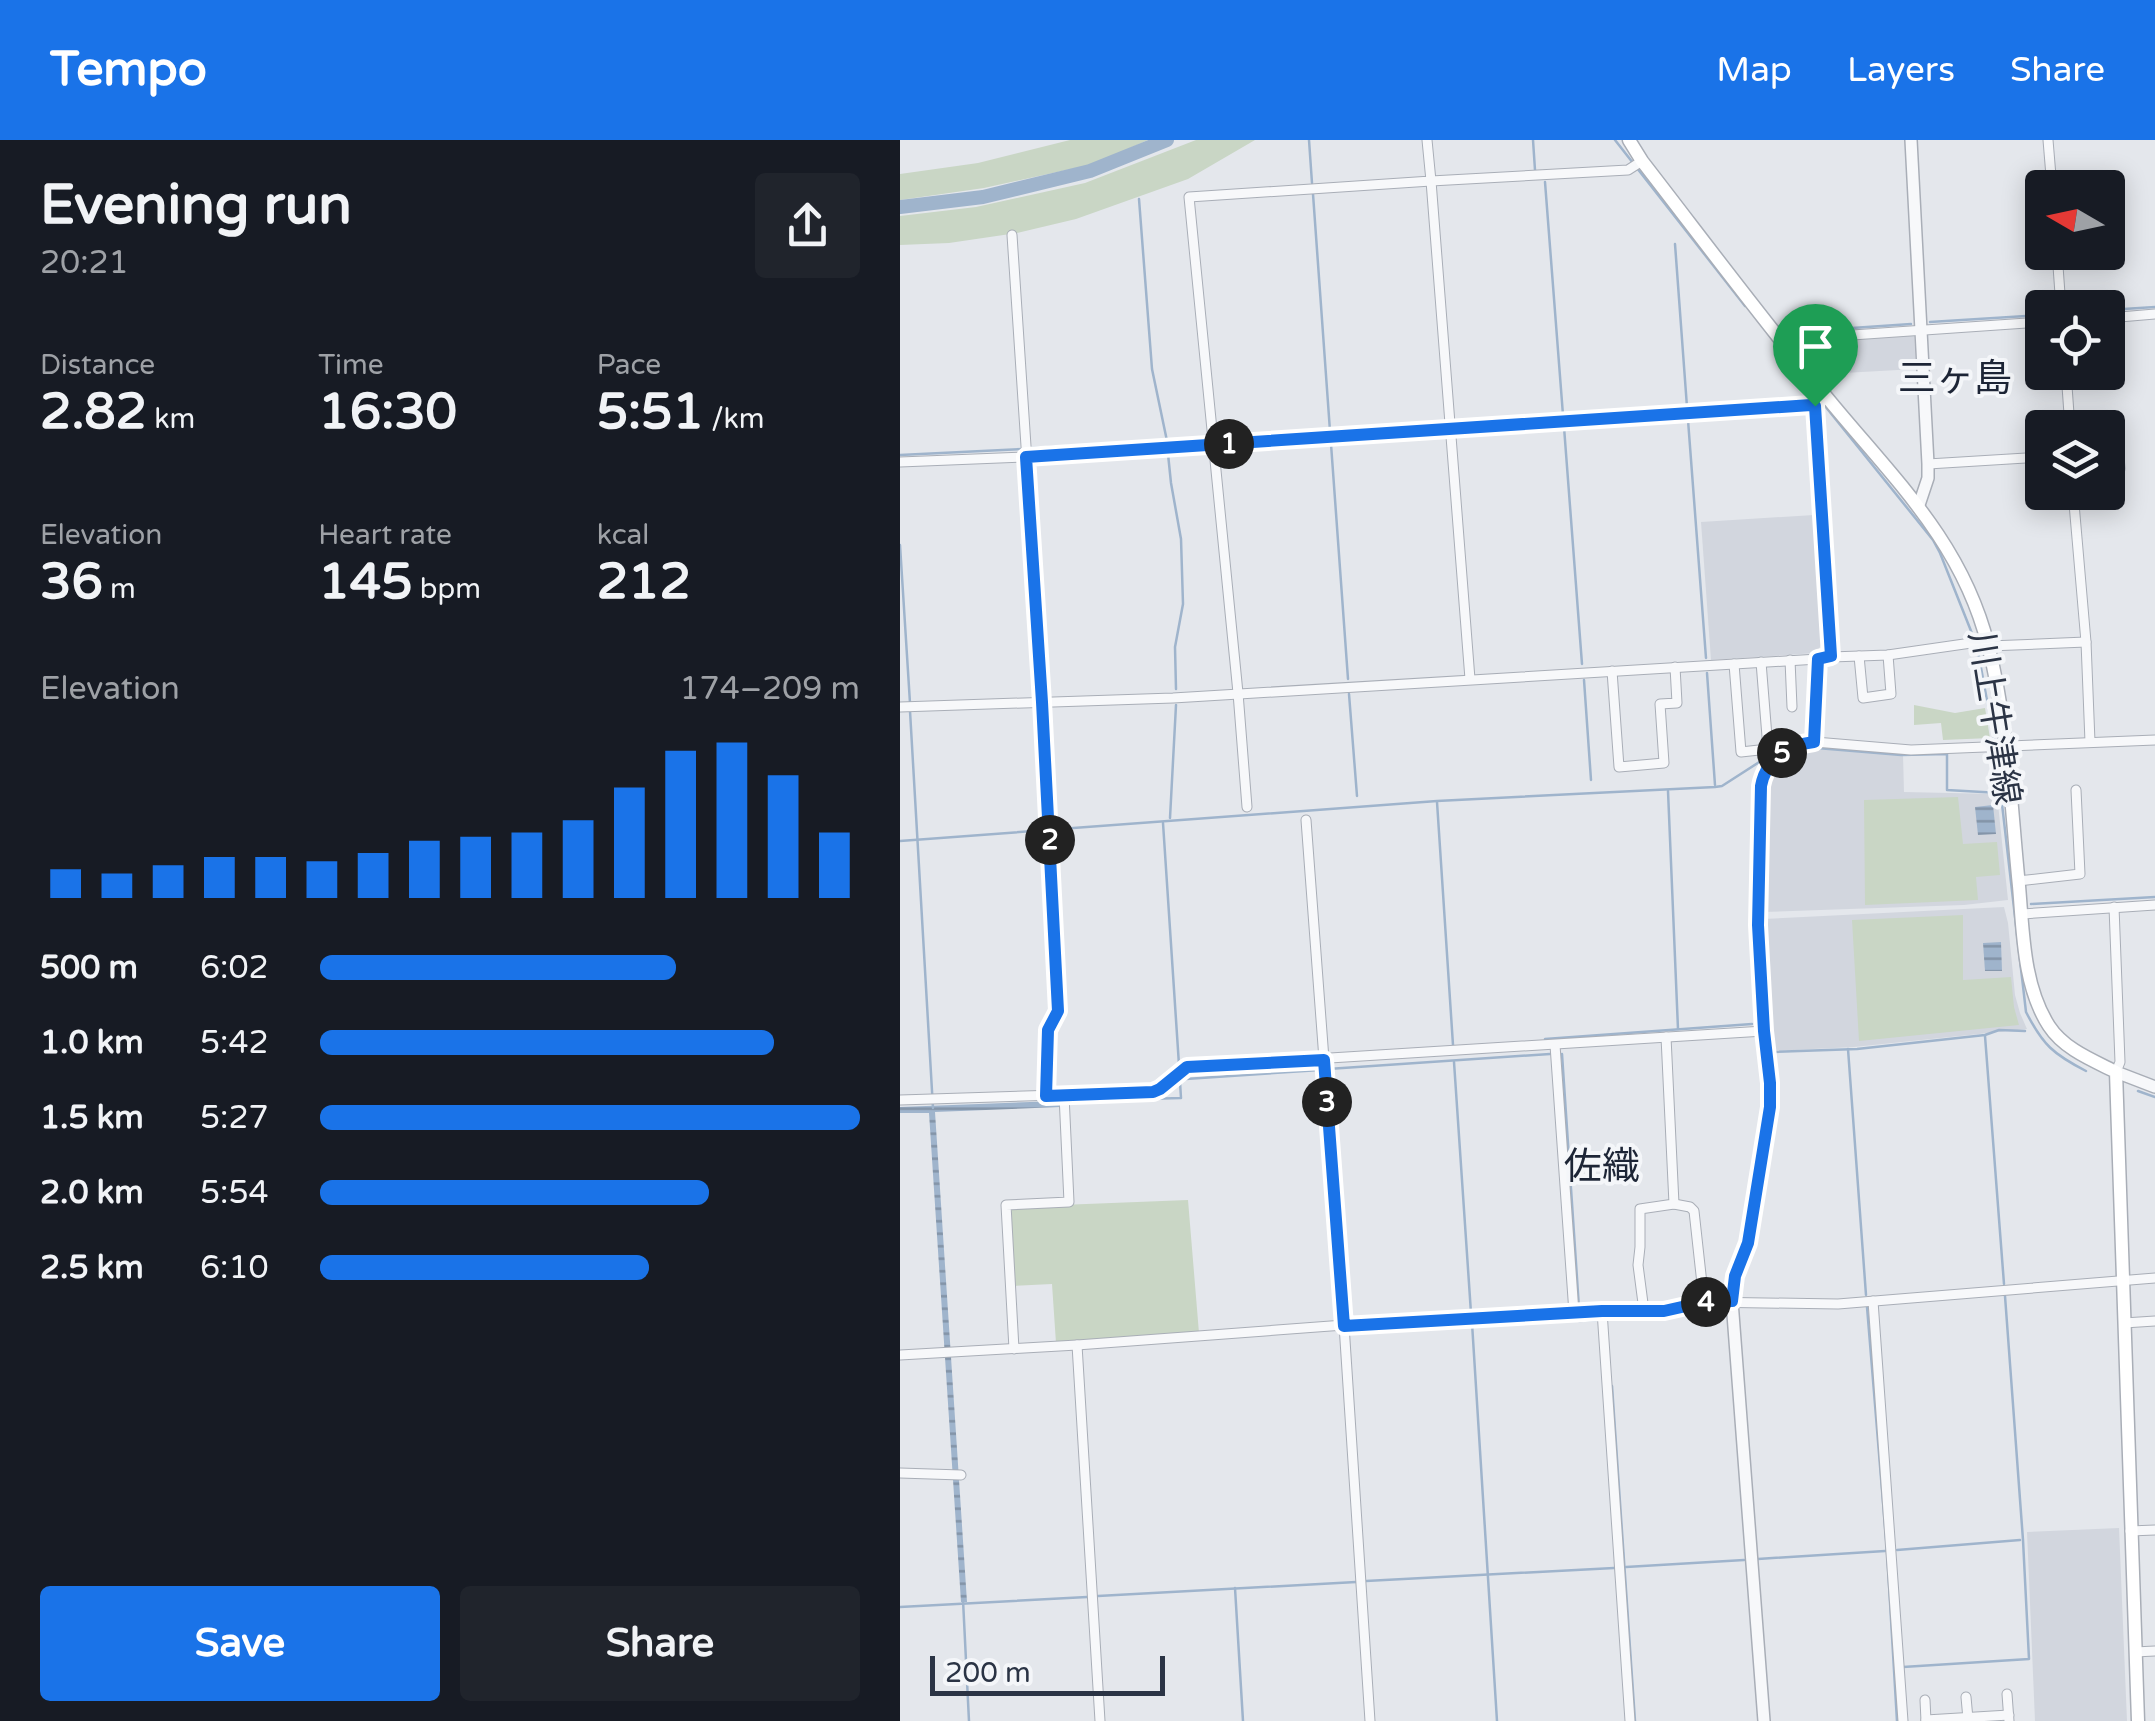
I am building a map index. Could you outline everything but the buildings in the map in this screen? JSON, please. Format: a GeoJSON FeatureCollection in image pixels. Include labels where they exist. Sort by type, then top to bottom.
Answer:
{"type":"FeatureCollection","features":[{"type":"Feature","properties":{"kind":"main road","name":"川上牛津線"},"geometry":{"type":"LineString","coordinates":[[1629,140],[1786,345],[1821,402],[1918,505],[1954,559],[1977,610],[2030,981],[2037,1004],[2047,1023],[2068,1046],[2116,1072]]}},
{"type":"Feature","properties":{"kind":"main road"},"geometry":{"type":"LineString","coordinates":[[2116,1072],[2138,1721]]}},
{"type":"Feature","properties":{"kind":"street"},"geometry":{"type":"LineString","coordinates":[[1427,140],[1470,680]]}},
{"type":"Feature","properties":{"kind":"street"},"geometry":{"type":"LineString","coordinates":[[1911,140],[1928,464],[1928,478],[1918,505]]}},
{"type":"Feature","properties":{"kind":"street"},"geometry":{"type":"LineString","coordinates":[[2048,140],[2050,170]]}},
{"type":"Feature","properties":{"kind":"street"},"geometry":{"type":"LineString","coordinates":[[1247,807],[1189,197],[1628,170],[1642,161]]}},
{"type":"Feature","properties":{"kind":"street"},"geometry":{"type":"LineString","coordinates":[[1012,235],[1058,1011],[1048,1030],[1046,1096]]}},
{"type":"Feature","properties":{"kind":"street"},"geometry":{"type":"LineString","coordinates":[[2125,317],[2155,314]]}},
{"type":"Feature","properties":{"kind":"street"},"geometry":{"type":"LineString","coordinates":[[1786,345],[1794,339],[2025,323]]}},
{"type":"Feature","properties":{"kind":"street"},"geometry":{"type":"LineString","coordinates":[[900,462],[1821,402],[1831,656]]}},
{"type":"Feature","properties":{"kind":"street"},"geometry":{"type":"LineString","coordinates":[[1928,464],[2025,457]]}},
{"type":"Feature","properties":{"kind":"street"},"geometry":{"type":"LineString","coordinates":[[2075,510],[2090,742]]}},
{"type":"Feature","properties":{"kind":"street"},"geometry":{"type":"LineString","coordinates":[[907,707],[1238,693],[1888,655],[1980,644],[2086,642]]}},
{"type":"Feature","properties":{"kind":"street"},"geometry":{"type":"LineString","coordinates":[[1859,656],[1862,698],[1890,694],[1888,655]]}},
{"type":"Feature","properties":{"kind":"street"},"geometry":{"type":"LineString","coordinates":[[1814,742],[1818,659]]}},
{"type":"Feature","properties":{"kind":"street"},"geometry":{"type":"LineString","coordinates":[[1790,660],[1792,707]]}},
{"type":"Feature","properties":{"kind":"street"},"geometry":{"type":"LineString","coordinates":[[1734,664],[1742,752],[1768,749],[1761,662]]}},
{"type":"Feature","properties":{"kind":"street"},"geometry":{"type":"LineString","coordinates":[[1612,671],[1619,766],[1664,763],[1660,704],[1677,702],[1675,668]]}},
{"type":"Feature","properties":{"kind":"street"},"geometry":{"type":"LineString","coordinates":[[1764,1721],[1732,1301],[1735,1276],[1748,1243],[1768,1122],[1770,1083],[1758,925],[1762,780],[1767,766],[1799,744],[1814,742],[1911,750],[2155,740]]}},
{"type":"Feature","properties":{"kind":"street"},"geometry":{"type":"LineString","coordinates":[[2018,881],[2080,874],[2076,790]]}},
{"type":"Feature","properties":{"kind":"street"},"geometry":{"type":"LineString","coordinates":[[1306,820],[1370,1721]]}},
{"type":"Feature","properties":{"kind":"street"},"geometry":{"type":"LineString","coordinates":[[2022,914],[2155,905]]}},
{"type":"Feature","properties":{"kind":"street"},"geometry":{"type":"LineString","coordinates":[[2114,907],[2120,1062],[2116,1072],[2155,1087]]}},
{"type":"Feature","properties":{"kind":"street"},"geometry":{"type":"LineString","coordinates":[[900,1100],[1153,1092],[1187,1067],[1764,1031]]}},
{"type":"Feature","properties":{"kind":"street"},"geometry":{"type":"LineString","coordinates":[[1666,1038],[1674,1204]]}},
{"type":"Feature","properties":{"kind":"street"},"geometry":{"type":"LineString","coordinates":[[1555,1045],[1574,1313]]}},
{"type":"Feature","properties":{"kind":"street"},"geometry":{"type":"LineString","coordinates":[[1014,1349],[1006,1204],[1069,1202],[1064,1095]]}},
{"type":"Feature","properties":{"kind":"street"},"geometry":{"type":"LineString","coordinates":[[1644,1311],[1638,1265],[1640,1208],[1674,1204],[1694,1211],[1704,1302]]}},
{"type":"Feature","properties":{"kind":"street"},"geometry":{"type":"LineString","coordinates":[[900,1355],[1602,1311],[1664,1311],[1704,1302],[1873,1301],[2155,1278]]}},
{"type":"Feature","properties":{"kind":"street"},"geometry":{"type":"LineString","coordinates":[[1873,1301],[1902,1721]]}},
{"type":"Feature","properties":{"kind":"street"},"geometry":{"type":"LineString","coordinates":[[1602,1311],[1630,1721]]}},
{"type":"Feature","properties":{"kind":"street"},"geometry":{"type":"LineString","coordinates":[[2124,1323],[2155,1320]]}},
{"type":"Feature","properties":{"kind":"street"},"geometry":{"type":"LineString","coordinates":[[1077,1346],[1100,1721]]}},
{"type":"Feature","properties":{"kind":"street"},"geometry":{"type":"LineString","coordinates":[[900,1472],[956,1475]]}},
{"type":"Feature","properties":{"kind":"street"},"geometry":{"type":"LineString","coordinates":[[2130,1530],[2155,1530]]}},
{"type":"Feature","properties":{"kind":"street"},"geometry":{"type":"LineString","coordinates":[[2135,1652],[2155,1651]]}},
{"type":"Feature","properties":{"kind":"street"},"geometry":{"type":"LineString","coordinates":[[1925,1700],[1926,1720],[2009,1718],[2007,1694]]}},
{"type":"Feature","properties":{"kind":"street"},"geometry":{"type":"LineString","coordinates":[[1966,1697],[1968,1719]]}},
{"type":"Feature","properties":{"kind":"shaded area"},"geometry":{"type":"Polygon","coordinates":[[[1914,335],[1916,369],[1826,374],[1800,342],[1914,335]]]}},
{"type":"Feature","properties":{"kind":"shaded area"},"geometry":{"type":"Polygon","coordinates":[[[1814,515],[1822,644],[1816,653],[1711,660],[1701,522],[1814,515]]]}},
{"type":"Feature","properties":{"kind":"shaded area"},"geometry":{"type":"Polygon","coordinates":[[[1816,747],[1903,754],[1904,792],[1997,794],[2008,900],[1762,912],[1767,780],[1774,765],[1788,754],[1816,747]]]}},
{"type":"Feature","properties":{"kind":"shaded area"},"geometry":{"type":"Polygon","coordinates":[[[2004,907],[2015,995],[2027,1029],[1854,1047],[1771,1051],[1763,919],[2004,907]]]}},
{"type":"Feature","properties":{"kind":"shaded area"},"geometry":{"type":"Polygon","coordinates":[[[2119,1528],[2127,1721],[2035,1721],[2027,1532],[2119,1528]]]}},
{"type":"Feature","properties":{"kind":"green space"},"geometry":{"type":"Polygon","coordinates":[[[1070,140],[1148,140],[1094,164],[984,188],[900,200],[900,174],[978,163],[1070,140]]]}},
{"type":"Feature","properties":{"kind":"green space"},"geometry":{"type":"Polygon","coordinates":[[[1196,140],[1255,140],[1188,179],[1076,219],[1017,233],[949,243],[900,245],[900,216],[976,207],[1085,183],[1196,140]]]}},
{"type":"Feature","properties":{"kind":"green space"},"geometry":{"type":"Polygon","coordinates":[[[1914,705],[1955,713],[1985,708],[1990,738],[1943,740],[1941,723],[1914,725],[1914,705]]]}},
{"type":"Feature","properties":{"kind":"green space"},"geometry":{"type":"Polygon","coordinates":[[[1958,797],[1963,844],[1997,842],[2000,875],[1976,877],[1978,900],[1865,905],[1864,800],[1958,797]]]}},
{"type":"Feature","properties":{"kind":"green space"},"geometry":{"type":"Polygon","coordinates":[[[1963,915],[1963,980],[2011,977],[2019,1025],[1859,1041],[1852,920],[1963,915]]]}},
{"type":"Feature","properties":{"kind":"green space"},"geometry":{"type":"Polygon","coordinates":[[[1188,1200],[1199,1333],[1056,1343],[1052,1284],[1013,1286],[1008,1207],[1188,1200]]]}},
{"type":"Feature","properties":{"kind":"water"},"geometry":{"type":"Polygon","coordinates":[[[1993,805],[1996,834],[1978,835],[1975,807],[1993,805]]]}},
{"type":"Feature","properties":{"kind":"water"},"geometry":{"type":"Polygon","coordinates":[[[2001,942],[2002,971],[1985,971],[1983,943],[2001,942]]]}},
{"type":"Feature","properties":{"kind":"water"},"geometry":{"type":"Polygon","coordinates":[[[1059,1101],[1060,1107],[935,1112],[967,1602],[961,1602],[929,1113],[900,1113],[900,1107],[1059,1101]]]}},
{"type":"Feature","properties":{"kind":"waterway"},"geometry":{"type":"LineString","coordinates":[[900,207],[983,197],[1090,171],[1167,140]]}},
{"type":"Feature","properties":{"kind":"waterway"},"geometry":{"type":"LineString","coordinates":[[1309,140],[1312,183]]}},
{"type":"Feature","properties":{"kind":"waterway"},"geometry":{"type":"LineString","coordinates":[[1533,140],[1535,170]]}},
{"type":"Feature","properties":{"kind":"waterway"},"geometry":{"type":"LineString","coordinates":[[1615,140],[1745,306]]}},
{"type":"Feature","properties":{"kind":"waterway"},"geometry":{"type":"LineString","coordinates":[[1545,182],[1563,415]]}},
{"type":"Feature","properties":{"kind":"waterway"},"geometry":{"type":"LineString","coordinates":[[1313,194],[1330,431]]}},
{"type":"Feature","properties":{"kind":"waterway"},"geometry":{"type":"LineString","coordinates":[[1139,199],[1152,369],[1167,441]]}},
{"type":"Feature","properties":{"kind":"waterway"},"geometry":{"type":"LineString","coordinates":[[1675,244],[1687,407]]}},
{"type":"Feature","properties":{"kind":"waterway"},"geometry":{"type":"LineString","coordinates":[[2125,309],[2155,307]]}},
{"type":"Feature","properties":{"kind":"waterway"},"geometry":{"type":"LineString","coordinates":[[1930,322],[2025,316]]}},
{"type":"Feature","properties":{"kind":"waterway"},"geometry":{"type":"LineString","coordinates":[[1793,332],[1911,324]]}},
{"type":"Feature","properties":{"kind":"waterway"},"geometry":{"type":"LineString","coordinates":[[1456,422],[1805,398]]}},
{"type":"Feature","properties":{"kind":"waterway"},"geometry":{"type":"LineString","coordinates":[[1825,406],[1940,553],[1977,646],[1995,744]]}},
{"type":"Feature","properties":{"kind":"waterway"},"geometry":{"type":"LineString","coordinates":[[1688,420],[1706,658]]}},
{"type":"Feature","properties":{"kind":"waterway"},"geometry":{"type":"LineString","coordinates":[[1216,439],[1448,423]]}},
{"type":"Feature","properties":{"kind":"waterway"},"geometry":{"type":"LineString","coordinates":[[1564,427],[1582,664]]}},
{"type":"Feature","properties":{"kind":"waterway"},"geometry":{"type":"LineString","coordinates":[[1031,448],[1208,439]]}},
{"type":"Feature","properties":{"kind":"waterway"},"geometry":{"type":"LineString","coordinates":[[1331,444],[1348,679]]}},
{"type":"Feature","properties":{"kind":"waterway"},"geometry":{"type":"LineString","coordinates":[[900,455],[1023,449]]}},
{"type":"Feature","properties":{"kind":"waterway"},"geometry":{"type":"LineString","coordinates":[[1168,454],[1181,539],[1183,604],[1175,647],[1176,689]]}},
{"type":"Feature","properties":{"kind":"waterway"},"geometry":{"type":"LineString","coordinates":[[900,545],[910,703]]}},
{"type":"Feature","properties":{"kind":"waterway"},"geometry":{"type":"LineString","coordinates":[[1707,673],[1715,785]]}},
{"type":"Feature","properties":{"kind":"waterway"},"geometry":{"type":"LineString","coordinates":[[1584,680],[1591,780]]}},
{"type":"Feature","properties":{"kind":"waterway"},"geometry":{"type":"LineString","coordinates":[[1349,694],[1357,796]]}},
{"type":"Feature","properties":{"kind":"waterway"},"geometry":{"type":"LineString","coordinates":[[1170,818],[1176,705]]}},
{"type":"Feature","properties":{"kind":"waterway"},"geometry":{"type":"LineString","coordinates":[[910,711],[933,1108]]}},
{"type":"Feature","properties":{"kind":"waterway"},"geometry":{"type":"LineString","coordinates":[[1775,766],[1789,755],[1817,748],[1901,755],[1947,754],[1947,790],[2000,793]]}},
{"type":"Feature","properties":{"kind":"waterway"},"geometry":{"type":"LineString","coordinates":[[1996,752],[2026,1012],[2050,1048],[2086,1071]]}},
{"type":"Feature","properties":{"kind":"waterway"},"geometry":{"type":"LineString","coordinates":[[900,841],[1437,801],[1715,787],[1764,759]]}},
{"type":"Feature","properties":{"kind":"waterway"},"geometry":{"type":"LineString","coordinates":[[1668,791],[1678,1029]]}},
{"type":"Feature","properties":{"kind":"waterway"},"geometry":{"type":"LineString","coordinates":[[1437,802],[1453,1045]]}},
{"type":"Feature","properties":{"kind":"waterway"},"geometry":{"type":"LineString","coordinates":[[1163,823],[1179,1065]]}},
{"type":"Feature","properties":{"kind":"waterway"},"geometry":{"type":"LineString","coordinates":[[2031,904],[2155,897]]}},
{"type":"Feature","properties":{"kind":"waterway"},"geometry":{"type":"LineString","coordinates":[[1545,1039],[1752,1024]]}},
{"type":"Feature","properties":{"kind":"waterway"},"geometry":{"type":"LineString","coordinates":[[1774,1052],[1857,1049],[1985,1035],[1999,1030],[2025,1031]]}},
{"type":"Feature","properties":{"kind":"waterway"},"geometry":{"type":"LineString","coordinates":[[1985,1036],[2004,1284]]}},
{"type":"Feature","properties":{"kind":"waterway"},"geometry":{"type":"LineString","coordinates":[[1848,1049],[1866,1295]]}},
{"type":"Feature","properties":{"kind":"waterway"},"geometry":{"type":"LineString","coordinates":[[1328,1069],[1550,1054]]}},
{"type":"Feature","properties":{"kind":"waterway"},"geometry":{"type":"LineString","coordinates":[[1562,1054],[1579,1308]]}},
{"type":"Feature","properties":{"kind":"waterway"},"geometry":{"type":"LineString","coordinates":[[1454,1062],[1471,1313]]}},
{"type":"Feature","properties":{"kind":"waterway"},"geometry":{"type":"LineString","coordinates":[[1056,1104],[1181,1098],[1180,1082],[1186,1079],[1320,1070]]}},
{"type":"Feature","properties":{"kind":"waterway"},"geometry":{"type":"LineString","coordinates":[[2138,1091],[2155,1097]]}},
{"type":"Feature","properties":{"kind":"waterway"},"geometry":{"type":"LineString","coordinates":[[1903,1667],[2029,1659],[2005,1296]]}},
{"type":"Feature","properties":{"kind":"waterway"},"geometry":{"type":"LineString","coordinates":[[1867,1307],[1897,1721]]}},
{"type":"Feature","properties":{"kind":"waterway"},"geometry":{"type":"LineString","coordinates":[[1579,1319],[1597,1320]]}},
{"type":"Feature","properties":{"kind":"waterway"},"geometry":{"type":"LineString","coordinates":[[1472,1323],[1497,1721]]}},
{"type":"Feature","properties":{"kind":"waterway"},"geometry":{"type":"LineString","coordinates":[[1612,1386],[1635,1721]]}},
{"type":"Feature","properties":{"kind":"waterway"},"geometry":{"type":"LineString","coordinates":[[1897,1550],[2020,1540]]}},
{"type":"Feature","properties":{"kind":"waterway"},"geometry":{"type":"LineString","coordinates":[[1758,1559],[1885,1551]]}},
{"type":"Feature","properties":{"kind":"waterway"},"geometry":{"type":"LineString","coordinates":[[1626,1567],[1744,1560]]}},
{"type":"Feature","properties":{"kind":"waterway"},"geometry":{"type":"LineString","coordinates":[[1366,1581],[1614,1568]]}},
{"type":"Feature","properties":{"kind":"waterway"},"geometry":{"type":"LineString","coordinates":[[1098,1596],[1356,1582]]}},
{"type":"Feature","properties":{"kind":"waterway"},"geometry":{"type":"LineString","coordinates":[[1235,1588],[1243,1721]]}},
{"type":"Feature","properties":{"kind":"waterway"},"geometry":{"type":"LineString","coordinates":[[900,1607],[1087,1597]]}},
{"type":"Feature","properties":{"kind":"waterway"},"geometry":{"type":"LineString","coordinates":[[963,1600],[969,1721]]}},
{"type":"Feature","properties":{"kind":"district","name":"三ヶ島"},"geometry":{"type":"Point","coordinates":[1955,378]}},
{"type":"Feature","properties":{"kind":"district","name":"佐織"},"geometry":{"type":"Point","coordinates":[1602,1166]}},
{"type":"Feature","properties":{"kind":"route"},"geometry":{"type":"LineString","coordinates":[[1815,406],[1831,656],[1818,659],[1814,742],[1799,744],[1776,757],[1767,766],[1761,786],[1758,925],[1770,1107],[1748,1243],[1735,1276],[1732,1301],[1704,1302],[1664,1311],[1344,1326],[1324,1060],[1187,1067],[1153,1092],[1046,1096],[1048,1030],[1058,1011],[1026,457],[1815,406]]}}]}
